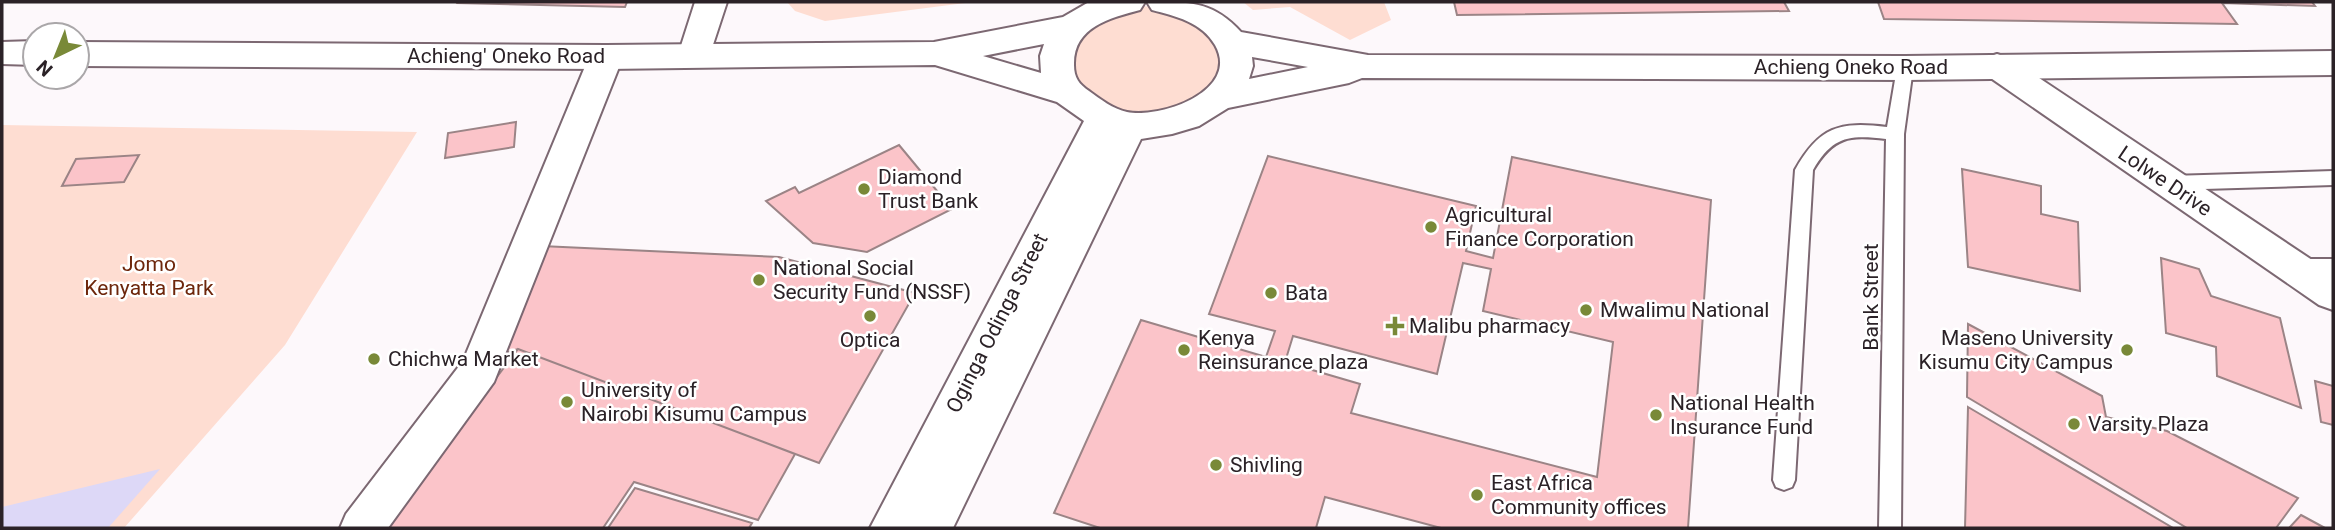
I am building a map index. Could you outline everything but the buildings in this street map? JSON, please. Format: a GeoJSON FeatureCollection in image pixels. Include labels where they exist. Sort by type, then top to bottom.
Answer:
{"type":"FeatureCollection","features":[{"type":"Feature","properties":{"kind":"main road"},"geometry":{"type":"LineString","coordinates":[[695,55],[711,2]]}},
{"type":"Feature","properties":{"kind":"main road"},"geometry":{"type":"LineString","coordinates":[[1067,93],[1058,77],[1055,59],[1060,42],[1071,27],[1090,13],[1129,2]]}},
{"type":"Feature","properties":{"kind":"main road"},"geometry":{"type":"LineString","coordinates":[[1117,122],[1174,121],[1200,112],[1220,97],[1232,80],[1236,60],[1230,41],[1217,24],[1196,10],[1163,2]]}},
{"type":"Feature","properties":{"kind":"main road","name":"Achieng' Oneko Road"},"geometry":{"type":"LineString","coordinates":[[91,54],[606,57],[934,54],[1071,27]]}},
{"type":"Feature","properties":{"kind":"main road","name":"Achieng Oneko Road"},"geometry":{"type":"LineString","coordinates":[[1230,41],[1368,67],[1905,68],[2333,63]]}},
{"type":"Feature","properties":{"kind":"main road"},"geometry":{"type":"LineString","coordinates":[[2,53],[21,53]]}},
{"type":"Feature","properties":{"kind":"main road","name":"Achieng' Oneko Road"},"geometry":{"type":"LineString","coordinates":[[934,54],[1067,93],[1117,122]]}},
{"type":"Feature","properties":{"kind":"main road"},"geometry":{"type":"LineString","coordinates":[[362,528],[480,370],[606,57]]}},
{"type":"Feature","properties":{"kind":"main road","name":"Lolwe Drive"},"geometry":{"type":"LineString","coordinates":[[1997,66],[2333,295]]}},
{"type":"Feature","properties":{"kind":"main road","name":"Achieng Oneko Road"},"geometry":{"type":"LineString","coordinates":[[1220,97],[1368,67]]}},
{"type":"Feature","properties":{"kind":"main road","name":"Oginga Odinga Street"},"geometry":{"type":"LineString","coordinates":[[892,528],[1117,122]]}},
{"type":"Feature","properties":{"kind":"main road","name":"Oginga Odinga Street"},"geometry":{"type":"LineString","coordinates":[[930,528],[1117,122]]}},
{"type":"Feature","properties":{"kind":"lane","name":"Bank Street"},"geometry":{"type":"LineString","coordinates":[[1890,528],[1895,134],[1905,68]]}},
{"type":"Feature","properties":{"kind":"lane"},"geometry":{"type":"LineString","coordinates":[[1784,480],[1804,170],[1816,147],[1835,133],[1861,130],[1895,134]]}},
{"type":"Feature","properties":{"kind":"lane"},"geometry":{"type":"LineString","coordinates":[[2169,183],[2333,178]]}},
{"type":"Feature","properties":{"kind":"lane"},"geometry":{"type":"LineString","coordinates":[[2293,267],[2333,267]]}},
{"type":"Feature","properties":{"kind":"green space"},"geometry":{"type":"Polygon","coordinates":[[[787,2],[973,2],[825,21],[795,11],[787,2]]]}},
{"type":"Feature","properties":{"kind":"green space"},"geometry":{"type":"Polygon","coordinates":[[[1243,2],[1384,2],[1391,20],[1350,40],[1290,7],[1253,10],[1243,2]]]}},
{"type":"Feature","properties":{"kind":"green space"},"geometry":{"type":"Polygon","coordinates":[[[1133,5],[1177,12],[1204,29],[1227,52],[1223,83],[1195,105],[1134,118],[1075,89],[1069,46],[1080,33],[1133,5]]]}},
{"type":"Feature","properties":{"kind":"green space","name":"Jomo Kenyatta Park"},"geometry":{"type":"Polygon","coordinates":[[[2,125],[417,132],[285,345],[124,528],[2,528],[2,125]]]}},
{"type":"Feature","properties":{"kind":"shaded area"},"geometry":{"type":"Polygon","coordinates":[[[160,469],[108,528],[2,528],[2,507],[160,469]]]}},
{"type":"Feature","properties":{"kind":"place","name":"Diamond Trust Bank"},"geometry":{"type":"Point","coordinates":[864,189]}},
{"type":"Feature","properties":{"kind":"place","name":"Agricultural Finance Corporation"},"geometry":{"type":"Point","coordinates":[1431,227]}},
{"type":"Feature","properties":{"kind":"place","name":"National Social Security Fund (NSSF)"},"geometry":{"type":"Point","coordinates":[759,280]}},
{"type":"Feature","properties":{"kind":"place","name":"Bata"},"geometry":{"type":"Point","coordinates":[1271,293]}},
{"type":"Feature","properties":{"kind":"place","name":"Mwalimu National"},"geometry":{"type":"Point","coordinates":[1586,310]}},
{"type":"Feature","properties":{"kind":"place","name":"Optica"},"geometry":{"type":"Point","coordinates":[870,316]}},
{"type":"Feature","properties":{"kind":"place","name":"Malibu pharmacy"},"geometry":{"type":"Point","coordinates":[1395,326]}},
{"type":"Feature","properties":{"kind":"place","name":"Kenya Reinsurance plaza"},"geometry":{"type":"Point","coordinates":[1184,350]}},
{"type":"Feature","properties":{"kind":"place","name":"Maseno University Kisumu City Campus"},"geometry":{"type":"Point","coordinates":[2127,350]}},
{"type":"Feature","properties":{"kind":"place","name":"Chichwa Market"},"geometry":{"type":"Point","coordinates":[374,359]}},
{"type":"Feature","properties":{"kind":"place","name":"University of Nairobi Kisumu Campus"},"geometry":{"type":"Point","coordinates":[567,402]}},
{"type":"Feature","properties":{"kind":"place","name":"National Health Insurance Fund"},"geometry":{"type":"Point","coordinates":[1656,415]}},
{"type":"Feature","properties":{"kind":"place","name":"Varsity Plaza"},"geometry":{"type":"Point","coordinates":[2074,424]}},
{"type":"Feature","properties":{"kind":"place","name":"Shivling"},"geometry":{"type":"Point","coordinates":[1216,465]}},
{"type":"Feature","properties":{"kind":"place","name":"East Africa Community offices"},"geometry":{"type":"Point","coordinates":[1477,495]}}]}
